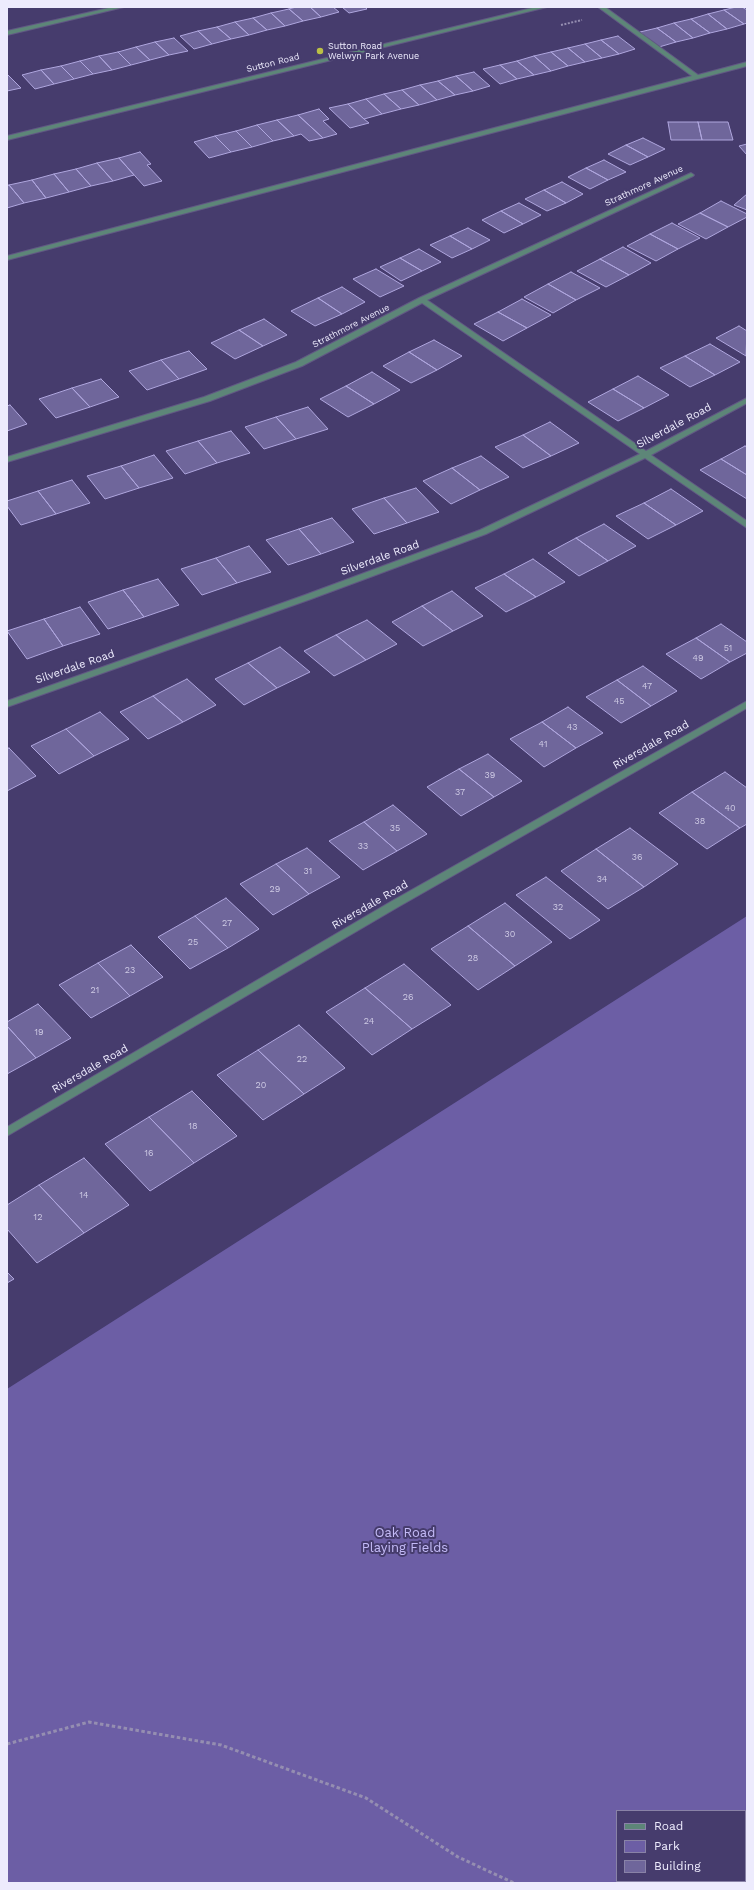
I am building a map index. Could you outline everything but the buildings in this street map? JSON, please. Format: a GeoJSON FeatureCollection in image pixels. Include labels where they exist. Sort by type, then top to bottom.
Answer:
{"type":"FeatureCollection","features":[{"type":"Feature","properties":{"kind":"street"},"geometry":{"type":"LineString","coordinates":[[7,33],[121,7]]}},
{"type":"Feature","properties":{"kind":"street","name":"Sutton Road"},"geometry":{"type":"LineString","coordinates":[[7,138],[544,7]]}},
{"type":"Feature","properties":{"kind":"street"},"geometry":{"type":"LineString","coordinates":[[601,7],[697,77]]}},
{"type":"Feature","properties":{"kind":"street"},"geometry":{"type":"LineString","coordinates":[[7,258],[747,64]]}},
{"type":"Feature","properties":{"kind":"street","name":"Strathmore Avenue"},"geometry":{"type":"LineString","coordinates":[[7,460],[207,399],[299,364],[422,300],[690,175]]}},
{"type":"Feature","properties":{"kind":"street"},"geometry":{"type":"LineString","coordinates":[[422,300],[747,525]]}},
{"type":"Feature","properties":{"kind":"street","name":"Silverdale Road"},"geometry":{"type":"LineString","coordinates":[[7,704],[308,597],[482,532],[645,455],[747,400]]}},
{"type":"Feature","properties":{"kind":"street","name":"Riversdale Road"},"geometry":{"type":"LineString","coordinates":[[7,1132],[395,904],[747,704]]}},
{"type":"Feature","properties":{"kind":"path"},"geometry":{"type":"LineString","coordinates":[[7,1744],[89,1722],[221,1745],[366,1798],[458,1857],[514,1883]]}},
{"type":"Feature","properties":{"kind":"green space","name":"Oak Road Playing Fields"},"geometry":{"type":"Polygon","coordinates":[[[747,916],[747,1883],[7,1883],[7,1389],[747,916]]]}},
{"type":"Feature","properties":{"kind":"place","name":"Sutton Road Welwyn Park Avenue"},"geometry":{"type":"Point","coordinates":[320,51]}}]}
